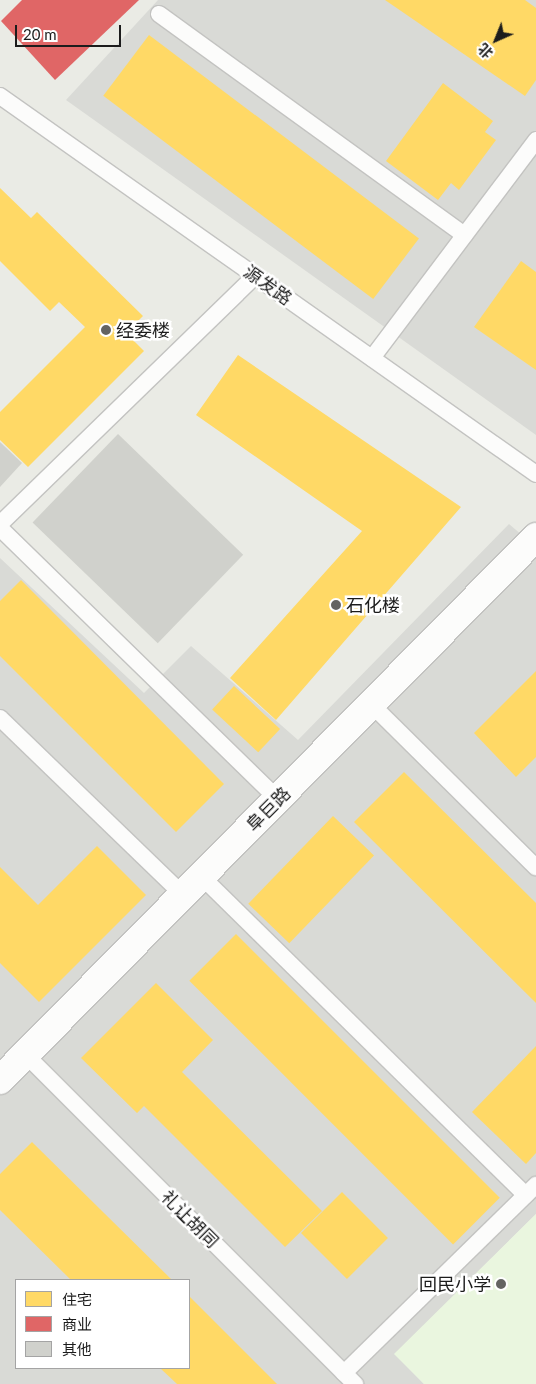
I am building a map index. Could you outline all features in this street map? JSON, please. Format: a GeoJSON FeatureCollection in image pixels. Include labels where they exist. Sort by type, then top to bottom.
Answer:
{"type":"FeatureCollection","features":[{"type":"Feature","properties":{"kind":"street","name":"阜巨路"},"geometry":{"type":"LineString","coordinates":[[0,1080],[536,537]]}},
{"type":"Feature","properties":{"kind":"lane"},"geometry":{"type":"LineString","coordinates":[[159,14],[464,236]]}},
{"type":"Feature","properties":{"kind":"lane","name":"源发路"},"geometry":{"type":"LineString","coordinates":[[0,96],[536,474]]}},
{"type":"Feature","properties":{"kind":"lane"},"geometry":{"type":"LineString","coordinates":[[372,358],[536,140]]}},
{"type":"Feature","properties":{"kind":"lane"},"geometry":{"type":"LineString","coordinates":[[0,524],[255,276]]}},
{"type":"Feature","properties":{"kind":"lane"},"geometry":{"type":"LineString","coordinates":[[0,528],[278,799]]}},
{"type":"Feature","properties":{"kind":"lane"},"geometry":{"type":"LineString","coordinates":[[371,704],[536,867]]}},
{"type":"Feature","properties":{"kind":"lane"},"geometry":{"type":"LineString","coordinates":[[0,718],[192,886],[531,1190],[349,1378]]}},
{"type":"Feature","properties":{"kind":"lane","name":"礼让胡同"},"geometry":{"type":"LineString","coordinates":[[26,1054],[349,1378]]}},
{"type":"Feature","properties":{"kind":"shaded area"},"geometry":{"type":"Polygon","coordinates":[[[158,0],[536,0],[536,435],[66,100],[158,0]]]}},
{"type":"Feature","properties":{"kind":"shaded area"},"geometry":{"type":"Polygon","coordinates":[[[509,524],[536,547],[536,1214],[395,1354],[424,1384],[0,1384],[0,558],[144,693],[191,646],[298,740],[509,524]]]}},
{"type":"Feature","properties":{"kind":"shaded area","name":"回民小学"},"geometry":{"type":"Polygon","coordinates":[[[536,1214],[536,1384],[424,1384],[394,1354],[536,1214]]]}},
{"type":"Feature","properties":{"kind":"building: 住宅"},"geometry":{"type":"Polygon","coordinates":[[[385,0],[525,0],[536,8],[536,80],[525,96],[385,0]]]}},
{"type":"Feature","properties":{"kind":"building: 住宅"},"geometry":{"type":"Polygon","coordinates":[[[149,35],[419,238],[373,299],[103,96],[149,35]]]}},
{"type":"Feature","properties":{"kind":"building: 住宅"},"geometry":{"type":"Polygon","coordinates":[[[443,83],[493,121],[485,132],[496,140],[459,190],[451,183],[438,200],[386,161],[443,83]]]}},
{"type":"Feature","properties":{"kind":"building: 住宅","name":"经委楼"},"geometry":{"type":"Polygon","coordinates":[[[0,188],[31,218],[37,212],[143,316],[126,333],[144,351],[28,467],[0,440],[0,412],[85,327],[59,302],[50,311],[0,261],[0,188]]]}},
{"type":"Feature","properties":{"kind":"building: 住宅"},"geometry":{"type":"Polygon","coordinates":[[[521,261],[536,272],[536,370],[474,327],[521,261]]]}},
{"type":"Feature","properties":{"kind":"building: 住宅","name":"石化楼"},"geometry":{"type":"Polygon","coordinates":[[[238,355],[461,507],[276,720],[230,678],[362,531],[196,415],[238,355]]]}},
{"type":"Feature","properties":{"kind":"building: 住宅"},"geometry":{"type":"Polygon","coordinates":[[[21,580],[224,784],[176,832],[0,656],[0,601],[21,580]]]}},
{"type":"Feature","properties":{"kind":"building: 住宅"},"geometry":{"type":"Polygon","coordinates":[[[536,671],[536,757],[516,777],[474,733],[536,671]]]}},
{"type":"Feature","properties":{"kind":"building: 住宅"},"geometry":{"type":"Polygon","coordinates":[[[234,686],[280,729],[258,752],[212,709],[234,686]]]}},
{"type":"Feature","properties":{"kind":"building: 住宅"},"geometry":{"type":"Polygon","coordinates":[[[404,772],[536,903],[536,1003],[354,822],[404,772]]]}},
{"type":"Feature","properties":{"kind":"building: 住宅"},"geometry":{"type":"Polygon","coordinates":[[[333,816],[374,856],[289,943],[248,904],[333,816]]]}},
{"type":"Feature","properties":{"kind":"building: 住宅"},"geometry":{"type":"Polygon","coordinates":[[[97,846],[146,895],[39,1002],[0,963],[0,867],[38,905],[97,846]]]}},
{"type":"Feature","properties":{"kind":"building: 住宅"},"geometry":{"type":"Polygon","coordinates":[[[236,934],[500,1198],[453,1244],[189,981],[236,934]]]}},
{"type":"Feature","properties":{"kind":"building: 住宅"},"geometry":{"type":"Polygon","coordinates":[[[156,983],[213,1040],[182,1072],[322,1211],[285,1247],[144,1106],[137,1113],[81,1058],[156,983]]]}},
{"type":"Feature","properties":{"kind":"building: 住宅"},"geometry":{"type":"Polygon","coordinates":[[[536,1046],[536,1153],[526,1164],[472,1112],[536,1046]]]}},
{"type":"Feature","properties":{"kind":"building: 住宅"},"geometry":{"type":"Polygon","coordinates":[[[32,1142],[171,1279],[70,1279],[0,1210],[0,1174],[32,1142]]]}},
{"type":"Feature","properties":{"kind":"building: 住宅"},"geometry":{"type":"Polygon","coordinates":[[[342,1192],[388,1238],[347,1279],[301,1233],[342,1192]]]}},
{"type":"Feature","properties":{"kind":"building: 住宅"},"geometry":{"type":"Polygon","coordinates":[[[190,1297],[277,1384],[177,1384],[161,1369],[190,1369],[190,1297]]]}},
{"type":"Feature","properties":{"kind":"building: 商业"},"geometry":{"type":"Polygon","coordinates":[[[22,0],[139,0],[55,80],[1,21],[22,0]]]}},
{"type":"Feature","properties":{"kind":"building: 其他"},"geometry":{"type":"Polygon","coordinates":[[[118,434],[243,555],[158,643],[33,522],[118,434]]]}},
{"type":"Feature","properties":{"kind":"building: 其他"},"geometry":{"type":"Polygon","coordinates":[[[0,442],[22,463],[0,487],[0,442]]]}},
{"type":"Feature","properties":{"kind":"place","name":"经委楼"},"geometry":{"type":"Point","coordinates":[106,330]}},
{"type":"Feature","properties":{"kind":"place","name":"石化楼"},"geometry":{"type":"Point","coordinates":[336,605]}},
{"type":"Feature","properties":{"kind":"place","name":"回民小学"},"geometry":{"type":"Point","coordinates":[501,1284]}}]}
